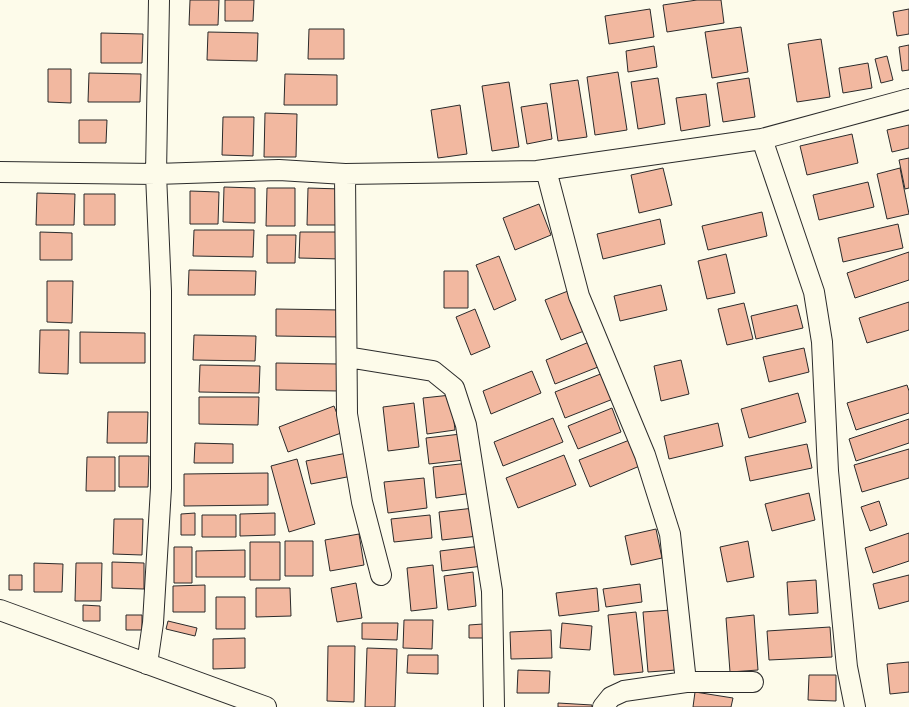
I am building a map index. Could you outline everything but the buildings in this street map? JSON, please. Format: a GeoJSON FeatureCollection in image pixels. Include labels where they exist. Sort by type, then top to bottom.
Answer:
{"type":"FeatureCollection","features":[{"type":"Feature","properties":{"kind":"street"},"geometry":{"type":"LineString","coordinates":[[147,664],[154,623],[161,488],[161,291],[156,174],[159,0]]}},
{"type":"Feature","properties":{"kind":"street"},"geometry":{"type":"LineString","coordinates":[[0,172],[156,174],[279,170],[345,174],[546,170],[762,139],[909,99]]}},
{"type":"Feature","properties":{"kind":"street"},"geometry":{"type":"LineString","coordinates":[[762,139],[815,299],[822,342],[828,471],[847,667],[855,707]]}},
{"type":"Feature","properties":{"kind":"street"},"geometry":{"type":"LineString","coordinates":[[546,170],[579,296],[645,455],[670,534],[686,682]]}},
{"type":"Feature","properties":{"kind":"street"},"geometry":{"type":"LineString","coordinates":[[345,174],[347,414],[362,502],[380,575]]}},
{"type":"Feature","properties":{"kind":"street"},"geometry":{"type":"LineString","coordinates":[[347,357],[433,371],[454,388],[466,425],[492,591],[494,707]]}},
{"type":"Feature","properties":{"kind":"street"},"geometry":{"type":"LineString","coordinates":[[0,610],[266,707]]}},
{"type":"Feature","properties":{"kind":"street"},"geometry":{"type":"LineString","coordinates":[[603,707],[611,697],[624,691],[686,682],[753,682]]}}]}
